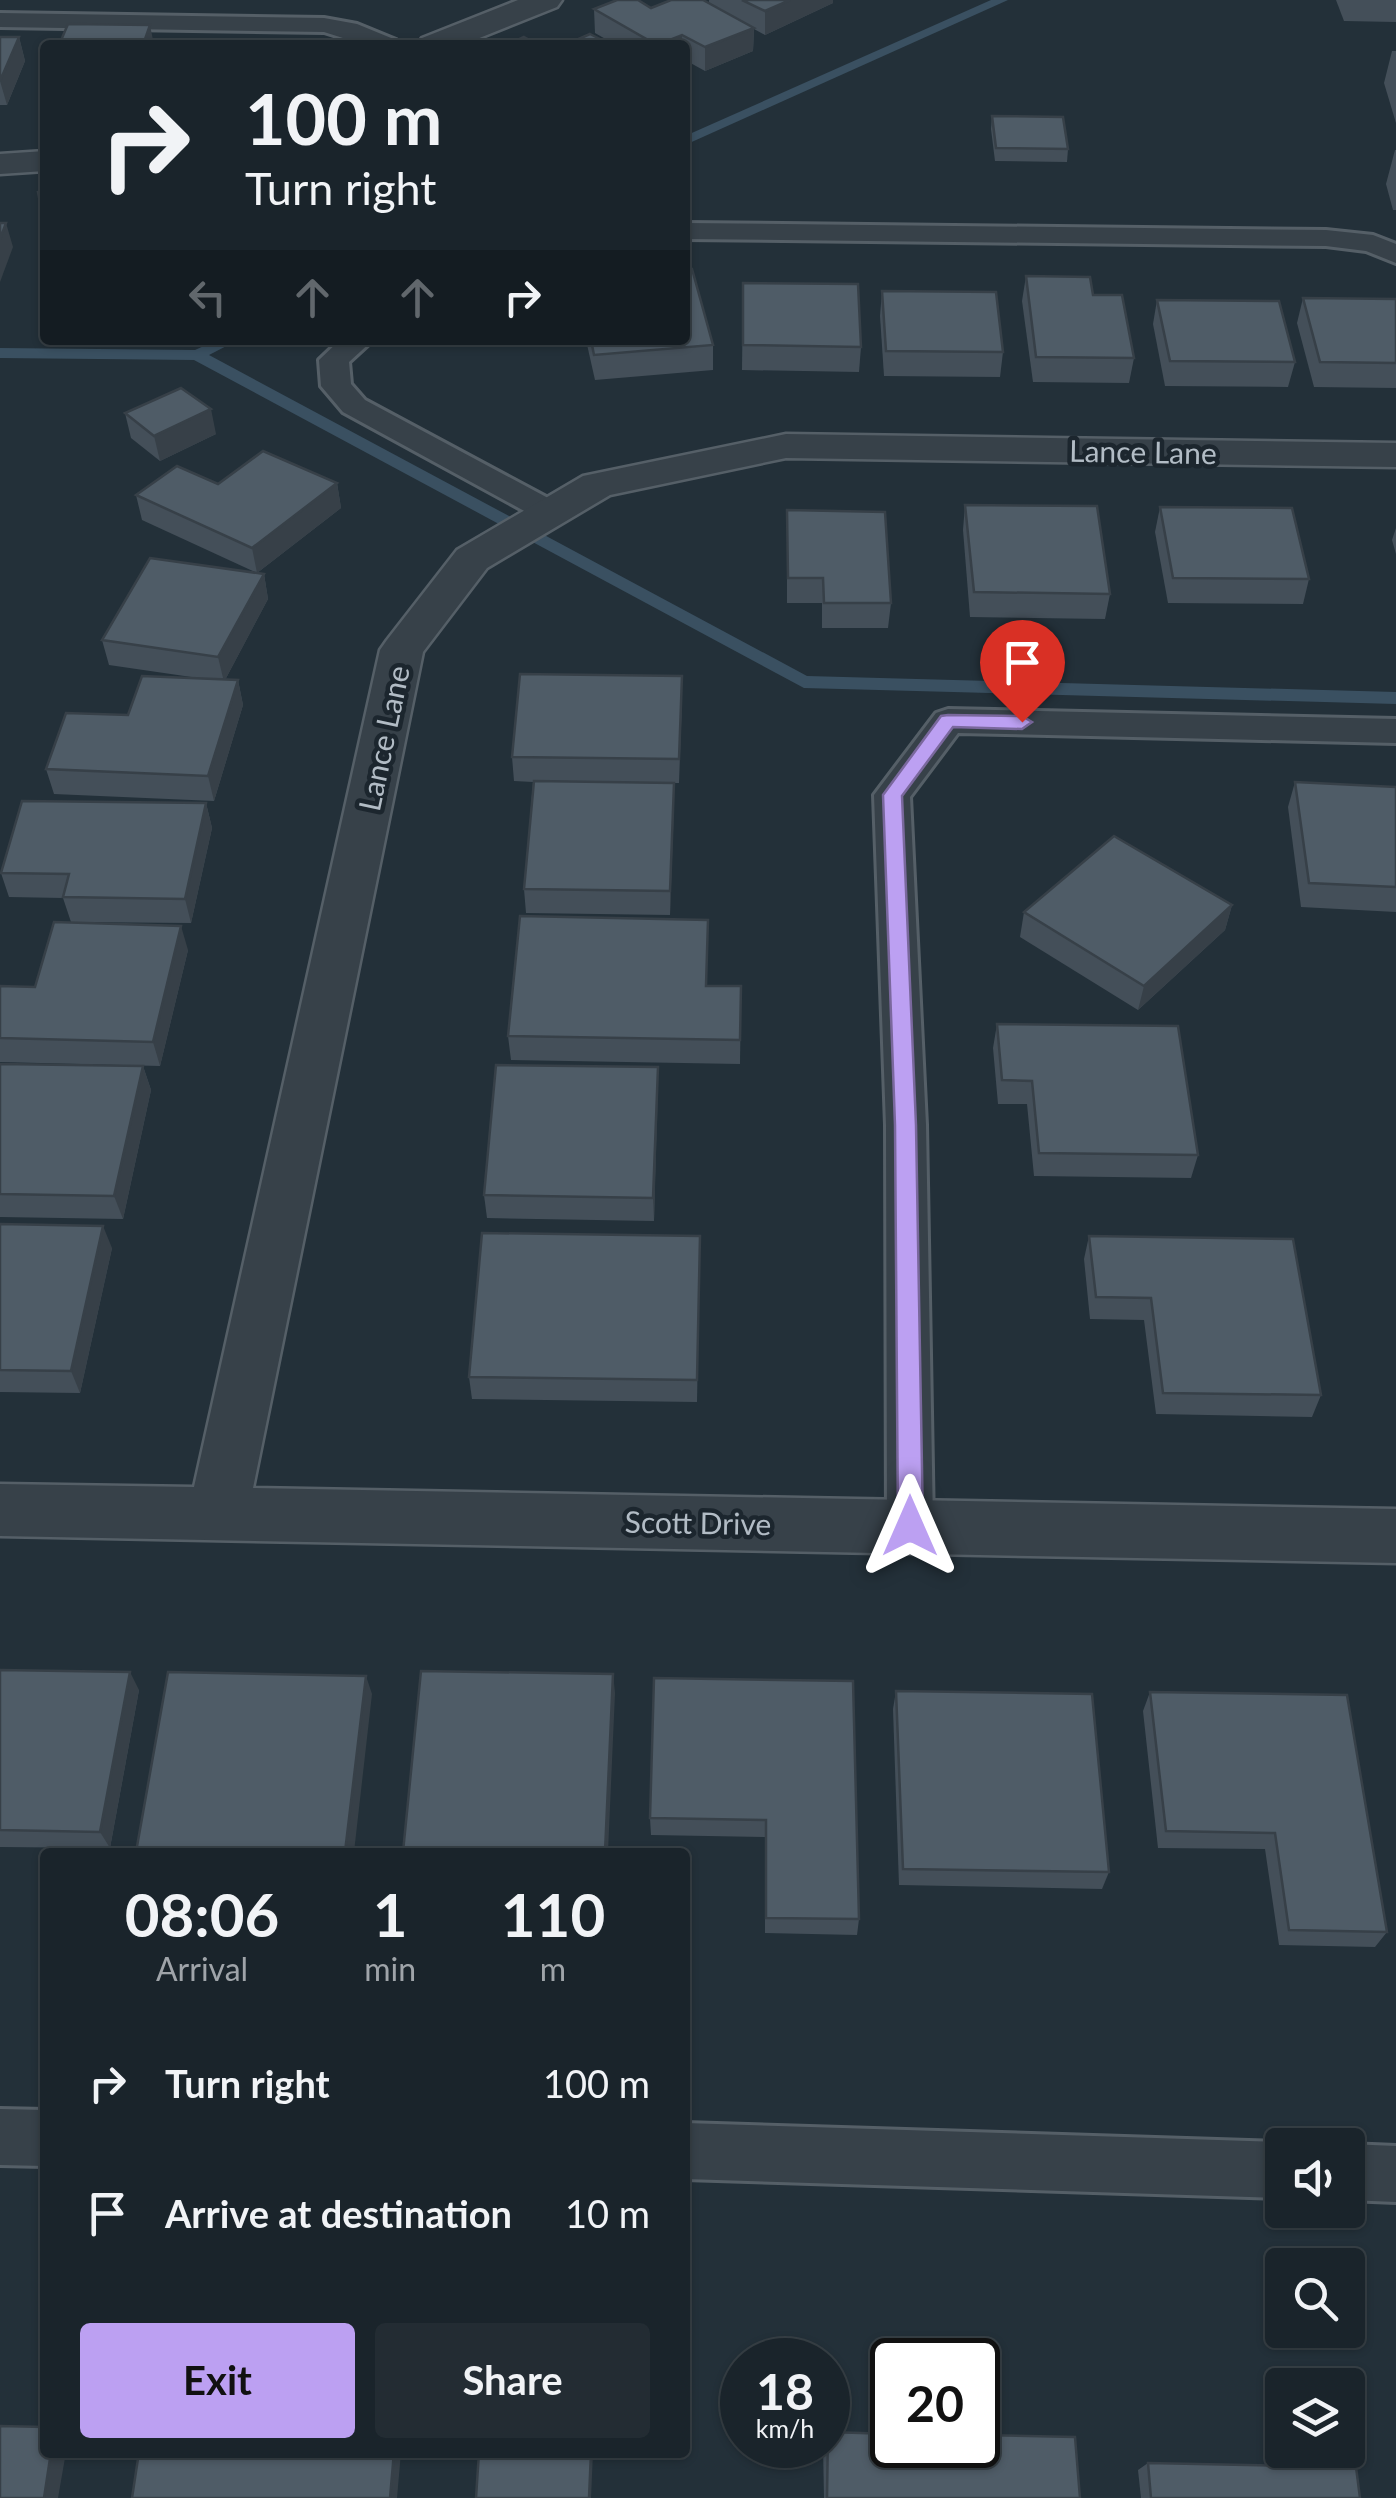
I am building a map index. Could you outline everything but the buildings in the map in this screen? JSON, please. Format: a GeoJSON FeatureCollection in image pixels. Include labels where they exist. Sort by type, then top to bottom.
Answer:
{"type":"FeatureCollection","features":[{"type":"Feature","properties":{"kind":"street"},"geometry":{"type":"LineString","coordinates":[[446,40],[546,0]]}},
{"type":"Feature","properties":{"kind":"street"},"geometry":{"type":"LineString","coordinates":[[0,164],[40,161]]}},
{"type":"Feature","properties":{"kind":"street","name":"Lance Lane"},"geometry":{"type":"LineString","coordinates":[[218,1513],[402,650],[472,559],[597,485],[786,446],[1396,455]]}},
{"type":"Feature","properties":{"kind":"street","name":"Scott Drive"},"geometry":{"type":"LineString","coordinates":[[0,1510],[1396,1536]]}},
{"type":"Feature","properties":{"kind":"lane"},"geometry":{"type":"LineString","coordinates":[[0,20],[324,25],[375,40]]}},
{"type":"Feature","properties":{"kind":"lane"},"geometry":{"type":"LineString","coordinates":[[690,231],[1326,238],[1374,243],[1396,255]]}},
{"type":"Feature","properties":{"kind":"lane"},"geometry":{"type":"LineString","coordinates":[[352,345],[334,360],[336,386],[354,406],[550,512]]}},
{"type":"Feature","properties":{"kind":"lane"},"geometry":{"type":"LineString","coordinates":[[910,1526],[906,1125],[892,795],[948,721],[1396,731]]}},
{"type":"Feature","properties":{"kind":"lane"},"geometry":{"type":"LineString","coordinates":[[0,2137],[40,2138]]}},
{"type":"Feature","properties":{"kind":"lane"},"geometry":{"type":"LineString","coordinates":[[690,2152],[1265,2169]]}},
{"type":"Feature","properties":{"kind":"lane"},"geometry":{"type":"LineString","coordinates":[[1365,2173],[1396,2174]]}},
{"type":"Feature","properties":{"kind":"waterway"},"geometry":{"type":"LineString","coordinates":[[690,139],[1002,0]]}},
{"type":"Feature","properties":{"kind":"waterway"},"geometry":{"type":"LineString","coordinates":[[197,355],[219,345]]}},
{"type":"Feature","properties":{"kind":"waterway"},"geometry":{"type":"LineString","coordinates":[[0,353],[197,355]]}},
{"type":"Feature","properties":{"kind":"waterway"},"geometry":{"type":"LineString","coordinates":[[197,355],[804,682],[1396,698]]}},
{"type":"Feature","properties":{"kind":"route"},"geometry":{"type":"LineString","coordinates":[[910,1526],[906,1125],[892,795],[948,721],[1022,722]]}}]}
